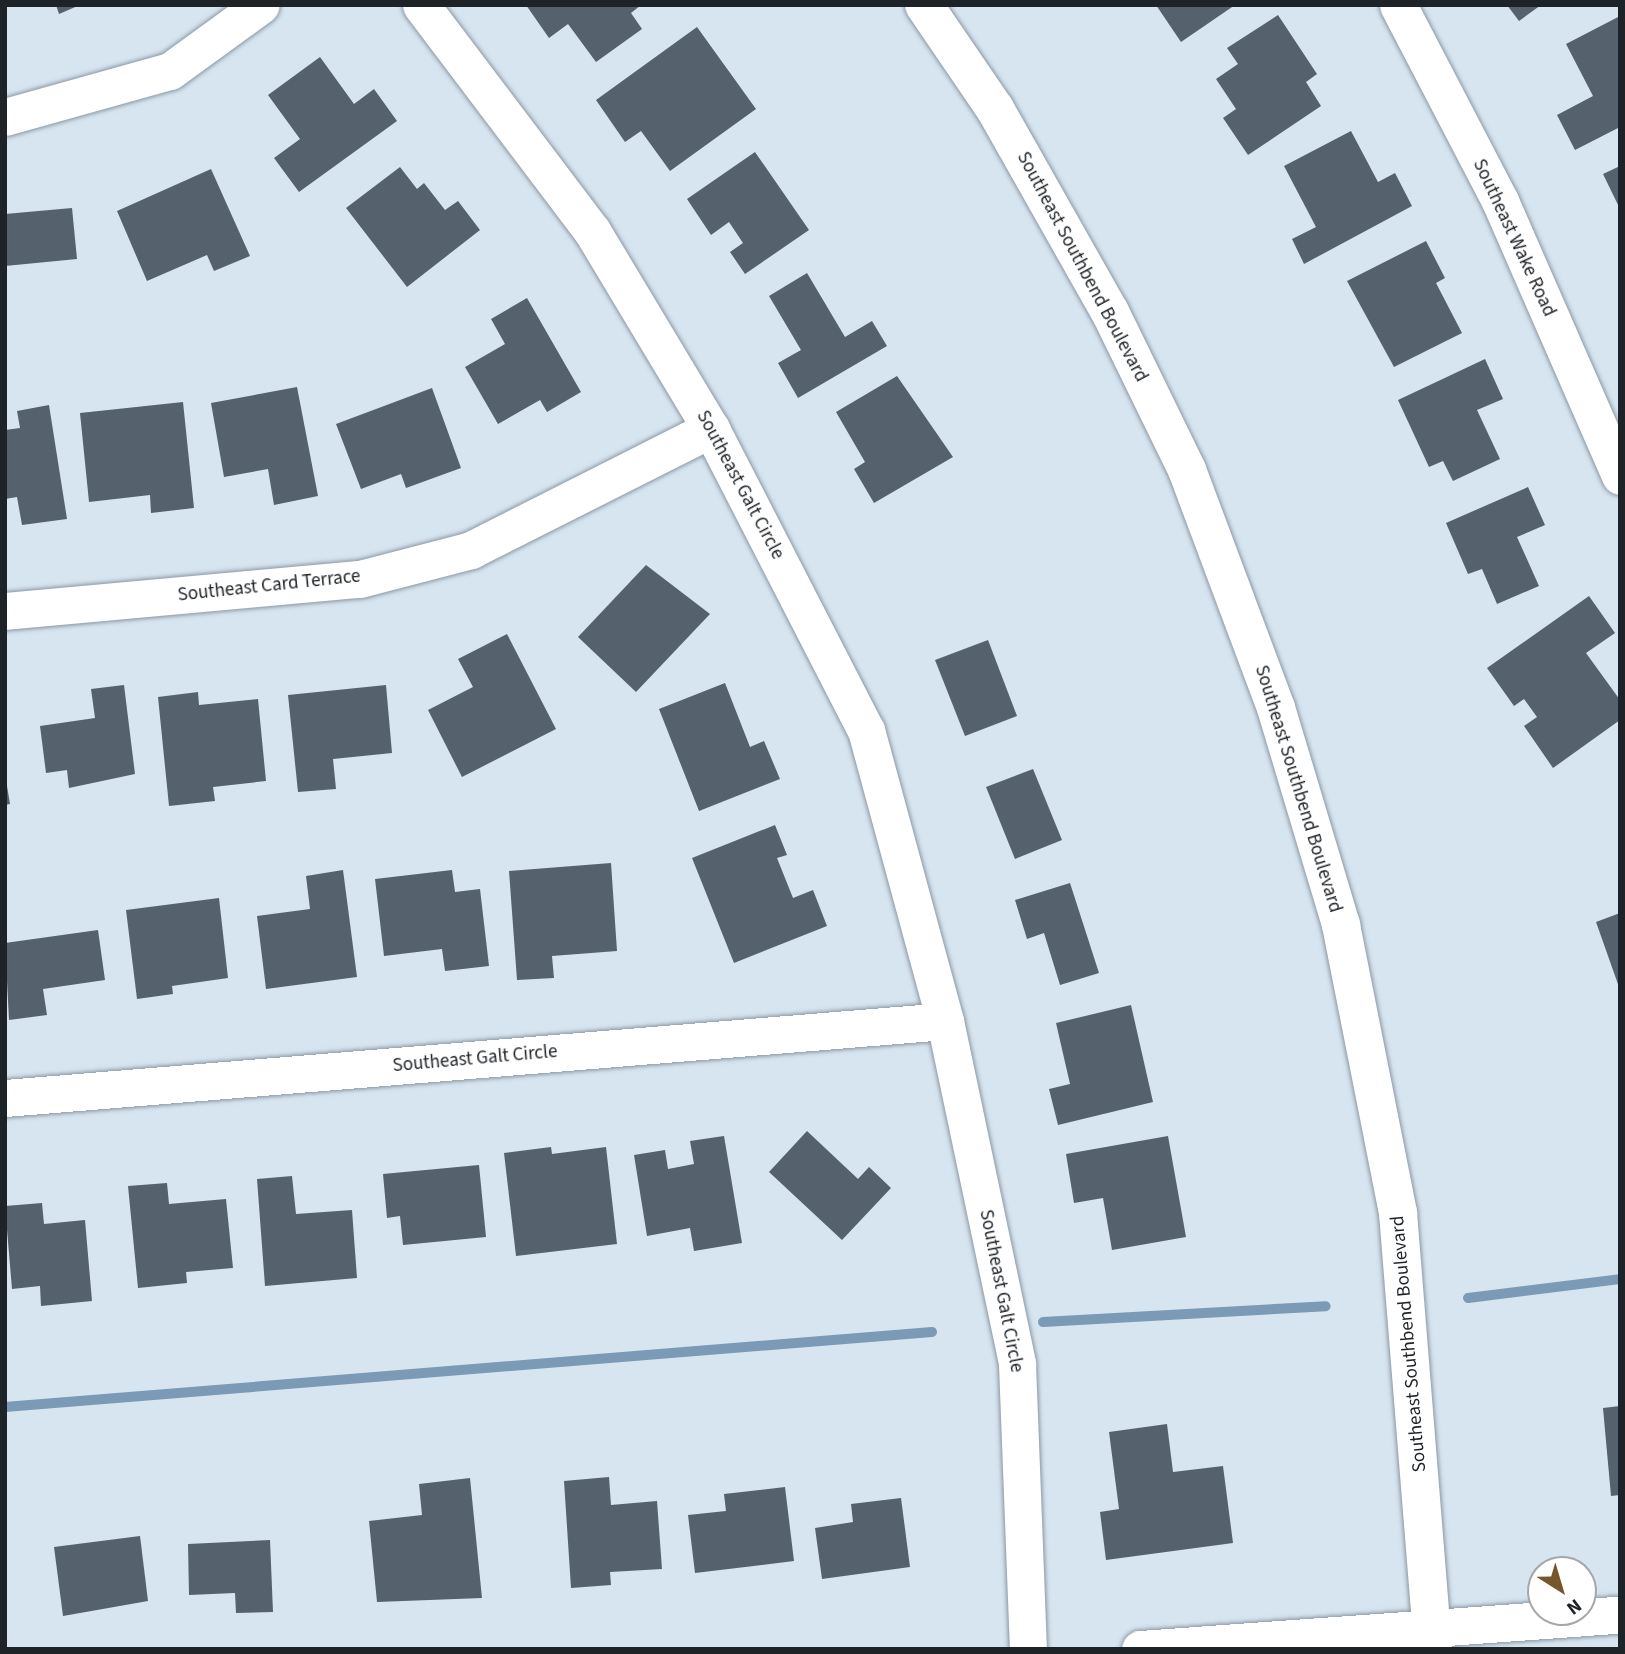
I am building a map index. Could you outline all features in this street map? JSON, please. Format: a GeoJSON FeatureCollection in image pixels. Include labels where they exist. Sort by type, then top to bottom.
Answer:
{"type":"FeatureCollection","features":[{"type":"Feature","properties":{"kind":"street"},"geometry":{"type":"LineString","coordinates":[[5,117],[170,71],[261,5]]}},
{"type":"Feature","properties":{"kind":"street","name":"Southeast Galt Circle"},"geometry":{"type":"LineString","coordinates":[[421,5],[592,231],[711,429],[866,730],[945,1021],[1017,1364],[1028,1649]]}},
{"type":"Feature","properties":{"kind":"street","name":"Southeast Southbend Boulevard"},"geometry":{"type":"LineString","coordinates":[[924,5],[995,109],[1110,313],[1187,470],[1276,708],[1341,925],[1398,1213],[1432,1640]]}},
{"type":"Feature","properties":{"kind":"street","name":"Southeast Wake Road"},"geometry":{"type":"LineString","coordinates":[[1398,5],[1500,201],[1620,476]]}},
{"type":"Feature","properties":{"kind":"street","name":"Southeast Card Terrace"},"geometry":{"type":"LineString","coordinates":[[5,611],[372,576],[471,550],[711,429]]}},
{"type":"Feature","properties":{"kind":"street","name":"Southeast Galt Circle"},"geometry":{"type":"LineString","coordinates":[[5,1098],[945,1021]]}},
{"type":"Feature","properties":{"kind":"street"},"geometry":{"type":"LineString","coordinates":[[1140,1649],[1432,1640],[1620,1615]]}},
{"type":"Feature","properties":{"kind":"building"},"geometry":{"type":"Polygon","coordinates":[[[56,5],[80,5],[59,14],[56,5]]]}},
{"type":"Feature","properties":{"kind":"building"},"geometry":{"type":"Polygon","coordinates":[[[526,5],[641,5],[631,13],[642,29],[596,62],[568,24],[549,38],[526,5]]]}},
{"type":"Feature","properties":{"kind":"building"},"geometry":{"type":"Polygon","coordinates":[[[1156,5],[1235,5],[1181,42],[1156,5]]]}},
{"type":"Feature","properties":{"kind":"building"},"geometry":{"type":"Polygon","coordinates":[[[1507,5],[1541,5],[1519,21],[1507,5]]]}},
{"type":"Feature","properties":{"kind":"building"},"geometry":{"type":"Polygon","coordinates":[[[1278,15],[1317,74],[1306,82],[1321,106],[1248,155],[1223,118],[1236,109],[1216,79],[1238,64],[1227,48],[1278,15]]]}},
{"type":"Feature","properties":{"kind":"building"},"geometry":{"type":"Polygon","coordinates":[[[1620,16],[1620,127],[1575,150],[1557,115],[1593,96],[1566,44],[1620,16]]]}},
{"type":"Feature","properties":{"kind":"building"},"geometry":{"type":"Polygon","coordinates":[[[697,27],[756,109],[670,171],[641,131],[625,142],[596,100],[697,27]]]}},
{"type":"Feature","properties":{"kind":"building"},"geometry":{"type":"Polygon","coordinates":[[[320,57],[354,104],[374,89],[397,121],[299,192],[274,158],[300,139],[268,95],[320,57]]]}},
{"type":"Feature","properties":{"kind":"building"},"geometry":{"type":"Polygon","coordinates":[[[1351,131],[1378,182],[1395,173],[1412,206],[1304,264],[1292,239],[1316,227],[1284,166],[1351,131]]]}},
{"type":"Feature","properties":{"kind":"building"},"geometry":{"type":"Polygon","coordinates":[[[755,152],[809,230],[745,274],[730,252],[743,243],[729,222],[711,235],[687,199],[755,152]]]}},
{"type":"Feature","properties":{"kind":"building"},"geometry":{"type":"Polygon","coordinates":[[[1620,166],[1620,209],[1603,174],[1620,166]]]}},
{"type":"Feature","properties":{"kind":"building"},"geometry":{"type":"Polygon","coordinates":[[[400,167],[417,189],[424,183],[445,210],[458,201],[480,230],[407,287],[346,208],[400,167]]]}},
{"type":"Feature","properties":{"kind":"building"},"geometry":{"type":"Polygon","coordinates":[[[211,169],[250,256],[214,271],[207,255],[147,281],[117,211],[211,169]]]}},
{"type":"Feature","properties":{"kind":"building"},"geometry":{"type":"Polygon","coordinates":[[[72,208],[77,259],[5,266],[5,214],[72,208]]]}},
{"type":"Feature","properties":{"kind":"building"},"geometry":{"type":"Polygon","coordinates":[[[1426,241],[1445,278],[1436,283],[1462,333],[1394,367],[1347,281],[1426,241]]]}},
{"type":"Feature","properties":{"kind":"building"},"geometry":{"type":"Polygon","coordinates":[[[807,273],[845,337],[872,321],[887,346],[798,398],[778,363],[801,350],[769,296],[807,273]]]}},
{"type":"Feature","properties":{"kind":"building"},"geometry":{"type":"Polygon","coordinates":[[[527,298],[581,392],[547,412],[540,400],[498,424],[465,367],[505,344],[491,319],[527,298]]]}},
{"type":"Feature","properties":{"kind":"building"},"geometry":{"type":"Polygon","coordinates":[[[1485,359],[1503,399],[1477,410],[1500,459],[1453,481],[1443,461],[1429,467],[1398,400],[1485,359]]]}},
{"type":"Feature","properties":{"kind":"building"},"geometry":{"type":"Polygon","coordinates":[[[897,376],[953,457],[874,503],[854,469],[865,462],[836,412],[897,376]]]}},
{"type":"Feature","properties":{"kind":"building"},"geometry":{"type":"Polygon","coordinates":[[[297,387],[318,496],[274,505],[268,469],[224,477],[211,403],[297,387]]]}},
{"type":"Feature","properties":{"kind":"building"},"geometry":{"type":"Polygon","coordinates":[[[432,388],[461,468],[406,488],[401,474],[361,489],[336,424],[432,388]]]}},
{"type":"Feature","properties":{"kind":"building"},"geometry":{"type":"Polygon","coordinates":[[[183,402],[194,508],[151,513],[150,495],[89,502],[80,413],[183,402]]]}},
{"type":"Feature","properties":{"kind":"building"},"geometry":{"type":"Polygon","coordinates":[[[49,405],[67,519],[22,525],[17,497],[5,499],[5,430],[20,428],[17,411],[49,405]]]}},
{"type":"Feature","properties":{"kind":"building"},"geometry":{"type":"Polygon","coordinates":[[[1528,487],[1545,525],[1517,537],[1539,586],[1497,604],[1482,569],[1468,574],[1446,523],[1528,487]]]}},
{"type":"Feature","properties":{"kind":"building"},"geometry":{"type":"Polygon","coordinates":[[[646,565],[710,614],[636,692],[578,637],[646,565]]]}},
{"type":"Feature","properties":{"kind":"building"},"geometry":{"type":"Polygon","coordinates":[[[1589,596],[1615,633],[1586,653],[1620,700],[1620,720],[1553,768],[1524,726],[1537,717],[1524,699],[1514,706],[1487,668],[1589,596]]]}},
{"type":"Feature","properties":{"kind":"building"},"geometry":{"type":"Polygon","coordinates":[[[507,634],[556,729],[462,777],[428,710],[473,687],[458,659],[507,634]]]}},
{"type":"Feature","properties":{"kind":"building"},"geometry":{"type":"Polygon","coordinates":[[[988,640],[1017,716],[965,736],[935,660],[988,640]]]}},
{"type":"Feature","properties":{"kind":"building"},"geometry":{"type":"Polygon","coordinates":[[[725,683],[750,747],[764,741],[780,779],[699,811],[659,709],[725,683]]]}},
{"type":"Feature","properties":{"kind":"building"},"geometry":{"type":"Polygon","coordinates":[[[124,685],[135,774],[69,788],[67,770],[46,773],[40,726],[95,718],[91,689],[124,685]]]}},
{"type":"Feature","properties":{"kind":"building"},"geometry":{"type":"Polygon","coordinates":[[[386,685],[392,753],[333,759],[336,789],[298,792],[288,695],[386,685]]]}},
{"type":"Feature","properties":{"kind":"building"},"geometry":{"type":"Polygon","coordinates":[[[198,692],[199,705],[258,699],[266,781],[213,787],[215,801],[169,806],[158,697],[198,692]]]}},
{"type":"Feature","properties":{"kind":"building"},"geometry":{"type":"Polygon","coordinates":[[[1033,769],[1062,840],[1015,859],[986,787],[1033,769]]]}},
{"type":"Feature","properties":{"kind":"building"},"geometry":{"type":"Polygon","coordinates":[[[5,774],[10,804],[5,805],[5,774]]]}},
{"type":"Feature","properties":{"kind":"building"},"geometry":{"type":"Polygon","coordinates":[[[775,825],[787,855],[777,858],[793,898],[813,890],[827,926],[734,963],[692,858],[775,825]]]}},
{"type":"Feature","properties":{"kind":"building"},"geometry":{"type":"Polygon","coordinates":[[[611,863],[617,951],[552,956],[554,978],[517,980],[509,871],[611,863]]]}},
{"type":"Feature","properties":{"kind":"building"},"geometry":{"type":"Polygon","coordinates":[[[343,870],[357,977],[266,989],[257,916],[310,909],[306,876],[343,870]]]}},
{"type":"Feature","properties":{"kind":"building"},"geometry":{"type":"Polygon","coordinates":[[[452,870],[455,892],[480,889],[489,966],[445,971],[442,949],[384,956],[375,879],[452,870]]]}},
{"type":"Feature","properties":{"kind":"building"},"geometry":{"type":"Polygon","coordinates":[[[1070,883],[1099,973],[1060,985],[1044,933],[1027,939],[1015,900],[1070,883]]]}},
{"type":"Feature","properties":{"kind":"building"},"geometry":{"type":"Polygon","coordinates":[[[219,898],[228,978],[172,986],[173,994],[137,999],[126,910],[219,898]]]}},
{"type":"Feature","properties":{"kind":"building"},"geometry":{"type":"Polygon","coordinates":[[[1620,913],[1620,987],[1619,987],[1596,922],[1620,913]]]}},
{"type":"Feature","properties":{"kind":"building"},"geometry":{"type":"Polygon","coordinates":[[[98,930],[105,980],[43,989],[47,1015],[9,1020],[5,943],[98,930]]]}},
{"type":"Feature","properties":{"kind":"building"},"geometry":{"type":"Polygon","coordinates":[[[1131,1005],[1153,1102],[1058,1125],[1049,1089],[1070,1084],[1056,1023],[1131,1005]]]}},
{"type":"Feature","properties":{"kind":"building"},"geometry":{"type":"Polygon","coordinates":[[[807,1131],[858,1179],[869,1167],[891,1188],[842,1240],[769,1172],[807,1131]]]}},
{"type":"Feature","properties":{"kind":"building"},"geometry":{"type":"Polygon","coordinates":[[[724,1136],[742,1243],[694,1251],[690,1228],[647,1236],[634,1155],[665,1150],[668,1169],[694,1164],[690,1141],[724,1136]]]}},
{"type":"Feature","properties":{"kind":"building"},"geometry":{"type":"Polygon","coordinates":[[[1168,1136],[1186,1237],[1112,1250],[1103,1198],[1074,1203],[1066,1154],[1168,1136]]]}},
{"type":"Feature","properties":{"kind":"building"},"geometry":{"type":"Polygon","coordinates":[[[551,1147],[552,1154],[606,1147],[617,1244],[516,1256],[504,1153],[551,1147]]]}},
{"type":"Feature","properties":{"kind":"building"},"geometry":{"type":"Polygon","coordinates":[[[479,1165],[486,1237],[403,1245],[400,1216],[387,1218],[383,1174],[479,1165]]]}},
{"type":"Feature","properties":{"kind":"building"},"geometry":{"type":"Polygon","coordinates":[[[292,1176],[296,1214],[352,1210],[357,1278],[265,1286],[257,1179],[292,1176]]]}},
{"type":"Feature","properties":{"kind":"building"},"geometry":{"type":"Polygon","coordinates":[[[167,1183],[169,1204],[226,1199],[233,1268],[186,1272],[187,1283],[138,1288],[128,1186],[167,1183]]]}},
{"type":"Feature","properties":{"kind":"building"},"geometry":{"type":"Polygon","coordinates":[[[42,1203],[44,1224],[85,1220],[92,1301],[41,1306],[40,1286],[12,1289],[5,1206],[42,1203]]]}},
{"type":"Feature","properties":{"kind":"building"},"geometry":{"type":"Polygon","coordinates":[[[1620,1406],[1620,1495],[1611,1496],[1603,1408],[1620,1406]]]}},
{"type":"Feature","properties":{"kind":"building"},"geometry":{"type":"Polygon","coordinates":[[[1167,1424],[1173,1472],[1223,1466],[1233,1543],[1106,1560],[1100,1512],[1119,1509],[1109,1432],[1167,1424]]]}},
{"type":"Feature","properties":{"kind":"building"},"geometry":{"type":"Polygon","coordinates":[[[609,1477],[611,1505],[657,1501],[662,1569],[610,1572],[611,1585],[571,1588],[564,1481],[609,1477]]]}},
{"type":"Feature","properties":{"kind":"building"},"geometry":{"type":"Polygon","coordinates":[[[470,1478],[482,1598],[377,1602],[369,1521],[422,1515],[419,1484],[470,1478]]]}},
{"type":"Feature","properties":{"kind":"building"},"geometry":{"type":"Polygon","coordinates":[[[785,1487],[794,1561],[695,1573],[688,1515],[726,1511],[724,1494],[785,1487]]]}},
{"type":"Feature","properties":{"kind":"building"},"geometry":{"type":"Polygon","coordinates":[[[901,1498],[910,1567],[822,1579],[815,1528],[853,1522],[851,1504],[901,1498]]]}},
{"type":"Feature","properties":{"kind":"building"},"geometry":{"type":"Polygon","coordinates":[[[140,1536],[148,1601],[63,1616],[54,1547],[140,1536]]]}},
{"type":"Feature","properties":{"kind":"building"},"geometry":{"type":"Polygon","coordinates":[[[270,1540],[273,1612],[236,1613],[235,1593],[189,1595],[188,1544],[270,1540]]]}},
{"type":"Feature","properties":{"kind":"waterway"},"geometry":{"type":"LineString","coordinates":[[1468,1298],[1620,1279]]}},
{"type":"Feature","properties":{"kind":"waterway"},"geometry":{"type":"LineString","coordinates":[[1043,1322],[1326,1306]]}},
{"type":"Feature","properties":{"kind":"waterway"},"geometry":{"type":"LineString","coordinates":[[5,1407],[932,1332]]}}]}
